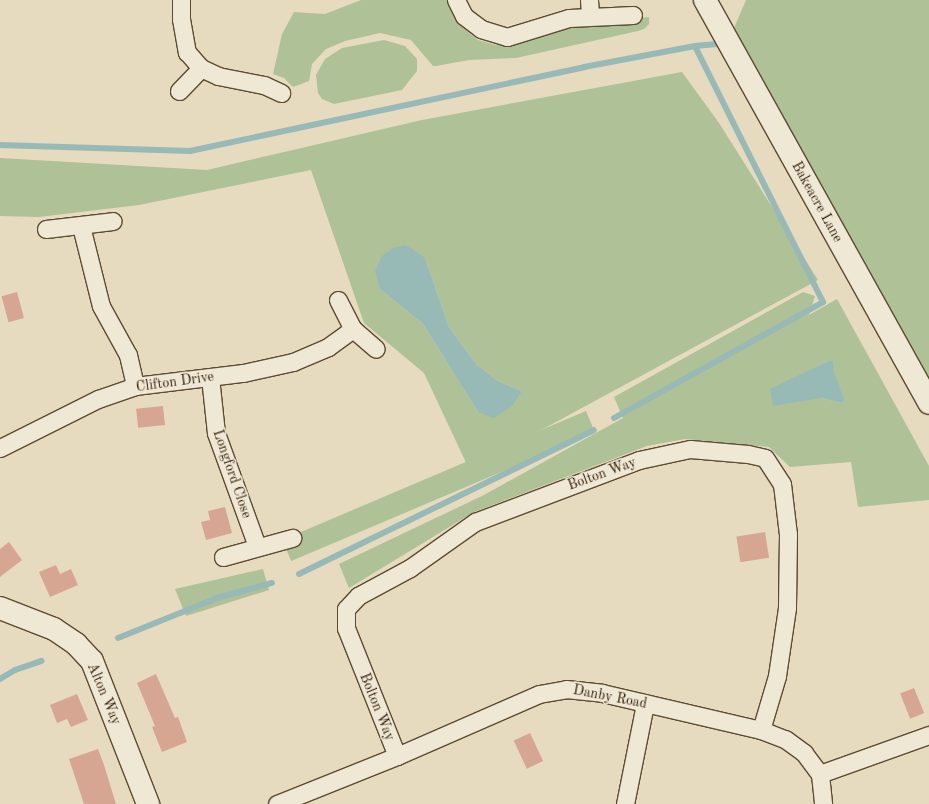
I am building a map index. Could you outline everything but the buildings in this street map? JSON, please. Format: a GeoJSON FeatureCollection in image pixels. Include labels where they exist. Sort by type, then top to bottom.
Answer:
{"type":"FeatureCollection","features":[{"type":"Feature","properties":{"kind":"street"},"geometry":{"type":"LineString","coordinates":[[181,0],[187,52],[201,68],[218,76],[264,86],[281,93]]}},
{"type":"Feature","properties":{"kind":"street"},"geometry":{"type":"LineString","coordinates":[[456,0],[464,16],[481,29],[507,37],[569,18],[590,8],[632,15]]}},
{"type":"Feature","properties":{"kind":"street","name":"Bakeacre Lane"},"geometry":{"type":"LineString","coordinates":[[705,0],[929,404]]}},
{"type":"Feature","properties":{"kind":"street"},"geometry":{"type":"LineString","coordinates":[[179,91],[201,68]]}},
{"type":"Feature","properties":{"kind":"street"},"geometry":{"type":"LineString","coordinates":[[46,229],[113,221]]}},
{"type":"Feature","properties":{"kind":"street"},"geometry":{"type":"LineString","coordinates":[[81,226],[102,306],[128,355],[135,386]]}},
{"type":"Feature","properties":{"kind":"street"},"geometry":{"type":"LineString","coordinates":[[338,300],[353,329],[376,349]]}},
{"type":"Feature","properties":{"kind":"street","name":"Clifton Drive"},"geometry":{"type":"LineString","coordinates":[[0,448],[98,399],[135,386],[243,373],[293,362],[328,347],[353,329]]}},
{"type":"Feature","properties":{"kind":"street","name":"Longford Close"},"geometry":{"type":"LineString","coordinates":[[210,377],[216,433],[257,546]]}},
{"type":"Feature","properties":{"kind":"street","name":"Bolton Way"},"geometry":{"type":"LineString","coordinates":[[397,756],[346,628],[346,609],[358,596],[410,568],[475,522],[639,460],[690,449],[748,454],[766,458],[782,484],[788,534],[787,608],[777,676],[761,730]]}},
{"type":"Feature","properties":{"kind":"street"},"geometry":{"type":"LineString","coordinates":[[223,557],[257,546],[292,538]]}},
{"type":"Feature","properties":{"kind":"street","name":"Alton Way"},"geometry":{"type":"LineString","coordinates":[[0,608],[54,629],[76,644],[92,661],[148,804]]}},
{"type":"Feature","properties":{"kind":"street","name":"Danby Road"},"geometry":{"type":"LineString","coordinates":[[277,804],[397,756],[540,694],[566,689],[602,693],[761,730],[785,739],[804,753],[820,774]]}},
{"type":"Feature","properties":{"kind":"street"},"geometry":{"type":"LineString","coordinates":[[625,804],[645,704]]}},
{"type":"Feature","properties":{"kind":"street"},"geometry":{"type":"LineString","coordinates":[[823,804],[820,774],[929,735]]}},
{"type":"Feature","properties":{"kind":"green space"},"geometry":{"type":"Polygon","coordinates":[[[361,0],[447,0],[450,9],[468,32],[478,40],[496,45],[519,44],[553,32],[594,23],[649,17],[649,24],[644,29],[638,31],[516,58],[469,60],[436,66],[433,66],[411,40],[380,33],[345,41],[326,49],[312,64],[309,81],[293,87],[284,78],[273,74],[282,34],[294,12],[325,14],[361,0]]]}},
{"type":"Feature","properties":{"kind":"green space"},"geometry":{"type":"Polygon","coordinates":[[[746,0],[929,0],[929,406],[734,28],[746,0]]]}},
{"type":"Feature","properties":{"kind":"green space"},"geometry":{"type":"Polygon","coordinates":[[[384,40],[405,46],[417,59],[417,71],[402,90],[334,104],[322,99],[318,93],[316,75],[325,59],[342,48],[384,40]]]}},
{"type":"Feature","properties":{"kind":"green space"},"geometry":{"type":"Polygon","coordinates":[[[682,72],[719,123],[818,280],[469,469],[424,373],[364,323],[311,170],[139,205],[39,217],[0,216],[0,158],[207,170],[422,120],[682,72]],[[425,258],[380,289],[423,324],[478,412],[522,391],[498,381],[477,365],[449,327],[425,258]]]}},
{"type":"Feature","properties":{"kind":"green space"},"geometry":{"type":"Polygon","coordinates":[[[803,292],[815,296],[809,315],[837,299],[929,466],[929,500],[858,507],[851,462],[790,467],[769,447],[685,439],[647,446],[474,512],[349,588],[339,564],[484,495],[623,418],[614,397],[803,292]],[[828,361],[812,369],[821,398],[842,403],[845,400],[828,361]]]}},
{"type":"Feature","properties":{"kind":"green space"},"geometry":{"type":"Polygon","coordinates":[[[586,411],[595,432],[291,561],[282,540],[586,411]]]}},
{"type":"Feature","properties":{"kind":"green space"},"geometry":{"type":"Polygon","coordinates":[[[263,569],[269,590],[186,616],[175,589],[263,569]]]}},
{"type":"Feature","properties":{"kind":"water"},"geometry":{"type":"Polygon","coordinates":[[[406,245],[425,258],[449,327],[477,365],[498,381],[522,391],[512,406],[494,418],[478,412],[423,324],[380,289],[375,271],[382,256],[393,248],[406,245]]]}},
{"type":"Feature","properties":{"kind":"water"},"geometry":{"type":"Polygon","coordinates":[[[828,361],[833,361],[834,373],[845,400],[842,403],[821,398],[773,406],[770,389],[828,361]]]}},
{"type":"Feature","properties":{"kind":"waterway"},"geometry":{"type":"LineString","coordinates":[[0,145],[190,151],[584,67],[695,46],[717,44]]}},
{"type":"Feature","properties":{"kind":"waterway"},"geometry":{"type":"LineString","coordinates":[[614,418],[823,302],[695,46]]}},
{"type":"Feature","properties":{"kind":"waterway"},"geometry":{"type":"LineString","coordinates":[[299,574],[594,430]]}},
{"type":"Feature","properties":{"kind":"waterway"},"geometry":{"type":"LineString","coordinates":[[118,638],[217,598],[272,583]]}},
{"type":"Feature","properties":{"kind":"waterway"},"geometry":{"type":"LineString","coordinates":[[0,679],[15,670],[41,661]]}}]}
